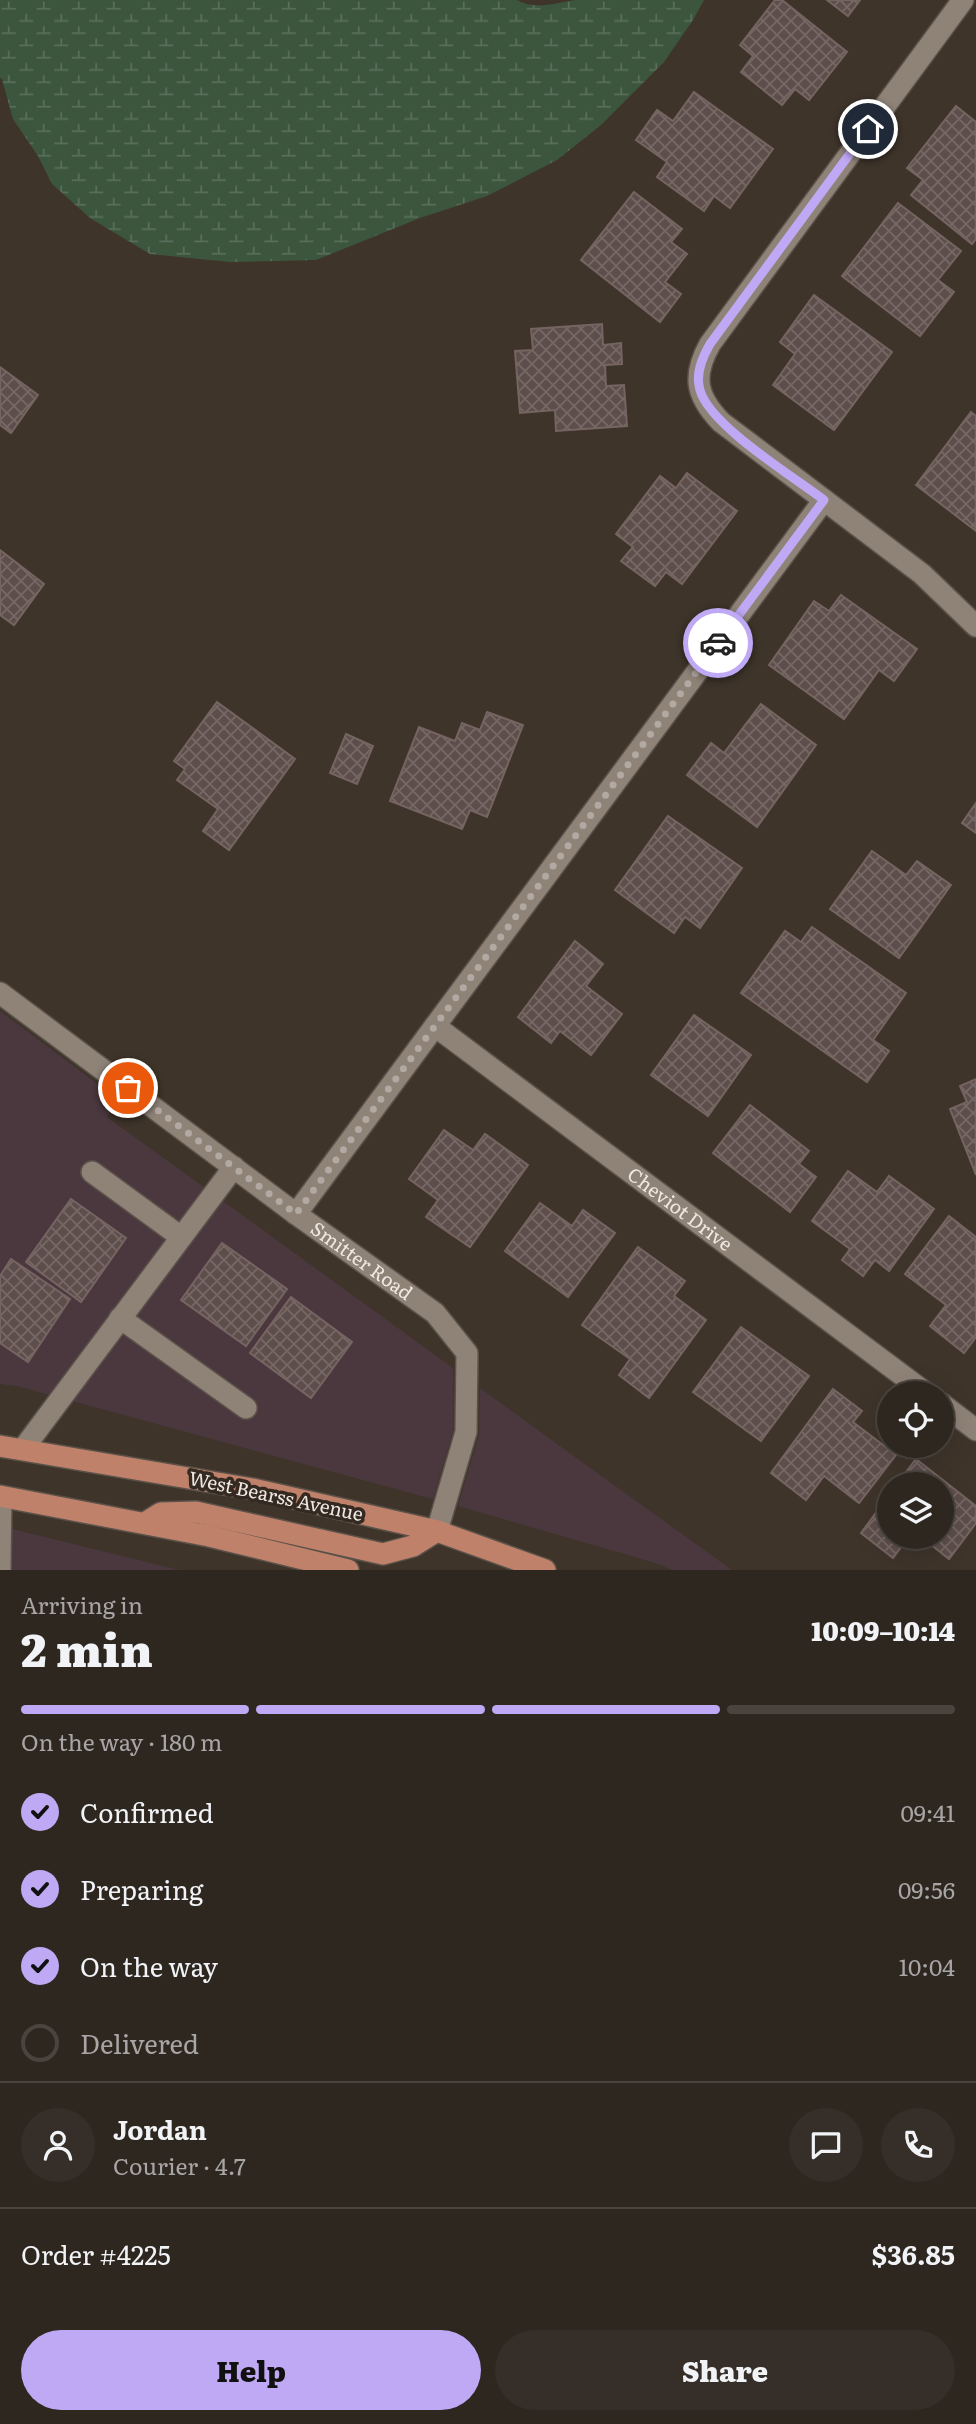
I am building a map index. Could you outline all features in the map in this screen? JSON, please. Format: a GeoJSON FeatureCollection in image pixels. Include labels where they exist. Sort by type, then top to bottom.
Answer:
{"type":"FeatureCollection","features":[{"type":"Feature","properties":{"kind":"main road","name":"West Bearss Avenue"},"geometry":{"type":"LineString","coordinates":[[0,1446],[253,1489],[437,1531],[545,1570]]}},
{"type":"Feature","properties":{"kind":"main road"},"geometry":{"type":"LineString","coordinates":[[0,1497],[145,1523],[348,1570]]}},
{"type":"Feature","properties":{"kind":"main road"},"geometry":{"type":"LineString","coordinates":[[145,1523],[162,1513],[196,1512],[383,1554],[412,1546],[437,1531]]}},
{"type":"Feature","properties":{"kind":"street"},"geometry":{"type":"LineString","coordinates":[[963,0],[710,344],[700,366],[699,389],[704,401],[721,422],[922,574],[976,626]]}},
{"type":"Feature","properties":{"kind":"street"},"geometry":{"type":"LineString","coordinates":[[296,1214],[824,500]]}},
{"type":"Feature","properties":{"kind":"street","name":"Smitter Road"},"geometry":{"type":"LineString","coordinates":[[0,993],[296,1214],[435,1313],[467,1353],[466,1432],[437,1531]]}},
{"type":"Feature","properties":{"kind":"street","name":"Cheviot Drive"},"geometry":{"type":"LineString","coordinates":[[435,1026],[910,1381]]}},
{"type":"Feature","properties":{"kind":"street"},"geometry":{"type":"LineString","coordinates":[[23,1449],[234,1167]]}},
{"type":"Feature","properties":{"kind":"street"},"geometry":{"type":"LineString","coordinates":[[92,1172],[181,1237]]}},
{"type":"Feature","properties":{"kind":"street"},"geometry":{"type":"LineString","coordinates":[[121,1318],[246,1408]]}},
{"type":"Feature","properties":{"kind":"street"},"geometry":{"type":"LineString","coordinates":[[954,1413],[976,1430]]}},
{"type":"Feature","properties":{"kind":"street"},"geometry":{"type":"LineString","coordinates":[[0,1497],[0,1570]]}},
{"type":"Feature","properties":{"kind":"shaded area"},"geometry":{"type":"Polygon","coordinates":[[[0,1011],[119,1100],[107,1117],[453,1368],[453,1432],[433,1499],[17,1386],[0,1384],[0,1011]]]}},
{"type":"Feature","properties":{"kind":"shaded area"},"geometry":{"type":"Polygon","coordinates":[[[480,1388],[732,1570],[672,1570],[458,1506],[479,1435],[480,1388]]]}},
{"type":"Feature","properties":{"kind":"shaded area"},"geometry":{"type":"Polygon","coordinates":[[[0,1526],[179,1570],[0,1570],[0,1526]]]}},
{"type":"Feature","properties":{"kind":"green space"},"geometry":{"type":"Polygon","coordinates":[[[0,0],[517,0],[532,5],[547,5],[577,0],[704,0],[664,62],[601,125],[557,160],[487,196],[420,218],[316,260],[230,262],[150,254],[90,218],[52,184],[38,156],[13,119],[0,78],[0,0]]]}},
{"type":"Feature","properties":{"kind":"building"},"geometry":{"type":"Polygon","coordinates":[[[775,0],[782,0],[847,52],[809,100],[795,89],[782,105],[741,72],[753,56],[740,45],[775,0]]]}},
{"type":"Feature","properties":{"kind":"building"},"geometry":{"type":"Polygon","coordinates":[[[827,0],[860,0],[848,16],[827,0]]]}},
{"type":"Feature","properties":{"kind":"building"},"geometry":{"type":"Polygon","coordinates":[[[694,92],[773,149],[730,208],[714,196],[704,211],[657,177],[667,162],[636,140],[657,110],[673,121],[694,92]]]}},
{"type":"Feature","properties":{"kind":"building"},"geometry":{"type":"Polygon","coordinates":[[[956,106],[976,122],[976,239],[972,244],[911,195],[923,180],[907,168],[956,106]]]}},
{"type":"Feature","properties":{"kind":"building"},"geometry":{"type":"Polygon","coordinates":[[[634,192],[682,229],[671,242],[687,254],[665,282],[681,294],[660,322],[581,260],[634,192]]]}},
{"type":"Feature","properties":{"kind":"building"},"geometry":{"type":"Polygon","coordinates":[[[898,203],[961,251],[938,280],[954,292],[920,336],[842,276],[898,203]]]}},
{"type":"Feature","properties":{"kind":"building"},"geometry":{"type":"Polygon","coordinates":[[[814,295],[892,352],[834,430],[773,385],[795,354],[780,342],[814,295]]]}},
{"type":"Feature","properties":{"kind":"building"},"geometry":{"type":"Polygon","coordinates":[[[602,324],[603,345],[621,343],[622,364],[605,365],[606,386],[624,385],[627,426],[556,431],[555,410],[520,413],[515,351],[533,350],[531,329],[602,324]]]}},
{"type":"Feature","properties":{"kind":"building"},"geometry":{"type":"Polygon","coordinates":[[[0,367],[38,395],[11,433],[0,425],[0,367]]]}},
{"type":"Feature","properties":{"kind":"building"},"geometry":{"type":"Polygon","coordinates":[[[971,412],[976,416],[976,531],[916,485],[971,412]]]}},
{"type":"Feature","properties":{"kind":"building"},"geometry":{"type":"Polygon","coordinates":[[[687,473],[737,511],[682,584],[666,572],[655,586],[621,561],[633,547],[616,534],[660,476],[676,488],[687,473]]]}},
{"type":"Feature","properties":{"kind":"building"},"geometry":{"type":"Polygon","coordinates":[[[0,550],[44,584],[14,625],[0,615],[0,550]]]}},
{"type":"Feature","properties":{"kind":"building"},"geometry":{"type":"Polygon","coordinates":[[[841,595],[917,649],[894,681],[879,670],[844,719],[769,665],[814,601],[829,611],[841,595]]]}},
{"type":"Feature","properties":{"kind":"building"},"geometry":{"type":"Polygon","coordinates":[[[217,702],[295,759],[229,850],[203,831],[218,809],[177,780],[185,769],[174,761],[217,702]]]}},
{"type":"Feature","properties":{"kind":"building"},"geometry":{"type":"Polygon","coordinates":[[[761,704],[816,745],[757,827],[687,775],[711,743],[724,753],[761,704]]]}},
{"type":"Feature","properties":{"kind":"building"},"geometry":{"type":"Polygon","coordinates":[[[487,712],[523,725],[487,817],[470,810],[462,829],[390,801],[419,727],[455,741],[462,723],[480,730],[487,712]]]}},
{"type":"Feature","properties":{"kind":"building"},"geometry":{"type":"Polygon","coordinates":[[[346,734],[373,746],[357,784],[330,773],[346,734]]]}},
{"type":"Feature","properties":{"kind":"building"},"geometry":{"type":"Polygon","coordinates":[[[976,803],[976,833],[962,823],[976,803]]]}},
{"type":"Feature","properties":{"kind":"building"},"geometry":{"type":"Polygon","coordinates":[[[668,816],[742,868],[700,928],[685,917],[674,933],[615,890],[668,816]]]}},
{"type":"Feature","properties":{"kind":"building"},"geometry":{"type":"Polygon","coordinates":[[[872,851],[906,875],[917,861],[951,885],[899,958],[830,909],[872,851]]]}},
{"type":"Feature","properties":{"kind":"building"},"geometry":{"type":"Polygon","coordinates":[[[812,927],[906,993],[873,1040],[889,1051],[867,1082],[741,993],[785,931],[801,942],[812,927]]]}},
{"type":"Feature","properties":{"kind":"building"},"geometry":{"type":"Polygon","coordinates":[[[575,941],[603,964],[586,986],[622,1014],[591,1055],[560,1031],[551,1043],[518,1017],[575,941]]]}},
{"type":"Feature","properties":{"kind":"building"},"geometry":{"type":"Polygon","coordinates":[[[694,1015],[751,1055],[708,1116],[651,1075],[694,1015]]]}},
{"type":"Feature","properties":{"kind":"building"},"geometry":{"type":"Polygon","coordinates":[[[976,1079],[976,1175],[950,1109],[967,1102],[960,1086],[976,1079]]]}},
{"type":"Feature","properties":{"kind":"building"},"geometry":{"type":"Polygon","coordinates":[[[750,1105],[809,1151],[799,1164],[816,1177],[790,1212],[713,1153],[750,1105]]]}},
{"type":"Feature","properties":{"kind":"building"},"geometry":{"type":"Polygon","coordinates":[[[444,1130],[473,1150],[485,1134],[528,1165],[470,1247],[426,1217],[438,1200],[409,1179],[444,1130]]]}},
{"type":"Feature","properties":{"kind":"building"},"geometry":{"type":"Polygon","coordinates":[[[848,1171],[877,1192],[889,1176],[934,1209],[889,1271],[875,1260],[863,1276],[842,1260],[850,1249],[812,1221],[848,1171]]]}},
{"type":"Feature","properties":{"kind":"building"},"geometry":{"type":"Polygon","coordinates":[[[71,1199],[126,1238],[81,1302],[26,1262],[71,1199]]]}},
{"type":"Feature","properties":{"kind":"building"},"geometry":{"type":"Polygon","coordinates":[[[540,1203],[572,1226],[583,1210],[615,1233],[568,1297],[505,1251],[540,1203]]]}},
{"type":"Feature","properties":{"kind":"building"},"geometry":{"type":"Polygon","coordinates":[[[949,1216],[976,1237],[976,1337],[964,1353],[930,1326],[946,1305],[905,1274],[949,1216]]]}},
{"type":"Feature","properties":{"kind":"building"},"geometry":{"type":"Polygon","coordinates":[[[222,1243],[287,1289],[246,1346],[181,1300],[222,1243]]]}},
{"type":"Feature","properties":{"kind":"building"},"geometry":{"type":"Polygon","coordinates":[[[638,1247],[685,1281],[674,1296],[706,1320],[649,1398],[619,1375],[630,1359],[582,1325],[638,1247]]]}},
{"type":"Feature","properties":{"kind":"building"},"geometry":{"type":"Polygon","coordinates":[[[11,1259],[70,1299],[28,1362],[0,1343],[0,1276],[11,1259]]]}},
{"type":"Feature","properties":{"kind":"building"},"geometry":{"type":"Polygon","coordinates":[[[291,1297],[352,1342],[311,1398],[250,1353],[291,1297]]]}},
{"type":"Feature","properties":{"kind":"building"},"geometry":{"type":"Polygon","coordinates":[[[741,1327],[809,1376],[761,1441],[693,1392],[741,1327]]]}},
{"type":"Feature","properties":{"kind":"building"},"geometry":{"type":"Polygon","coordinates":[[[833,1389],[862,1411],[853,1422],[877,1440],[877,1458],[894,1458],[883,1472],[877,1472],[877,1480],[859,1503],[824,1476],[806,1500],[771,1473],[833,1389]]]}},
{"type":"Feature","properties":{"kind":"building"},"geometry":{"type":"Polygon","coordinates":[[[916,1459],[933,1472],[906,1472],[916,1459]]]}},
{"type":"Feature","properties":{"kind":"building"},"geometry":{"type":"Polygon","coordinates":[[[954,1489],[976,1506],[976,1523],[949,1559],[936,1549],[954,1549],[954,1489]]]}},
{"type":"Feature","properties":{"kind":"building"},"geometry":{"type":"Polygon","coordinates":[[[877,1511],[877,1546],[861,1533],[877,1511]]]}},
{"type":"Feature","properties":{"kind":"building"},"geometry":{"type":"Polygon","coordinates":[[[881,1549],[900,1549],[893,1558],[881,1549]]]}},
{"type":"Feature","properties":{"kind":"way so far"},"geometry":{"type":"LineString","coordinates":[[128,1088],[296,1214],[718,643]]}},
{"type":"Feature","properties":{"kind":"route"},"geometry":{"type":"LineString","coordinates":[[718,643],[824,500],[733,432],[711,412],[699,389],[700,366],[710,344],[868,129]]}}]}
